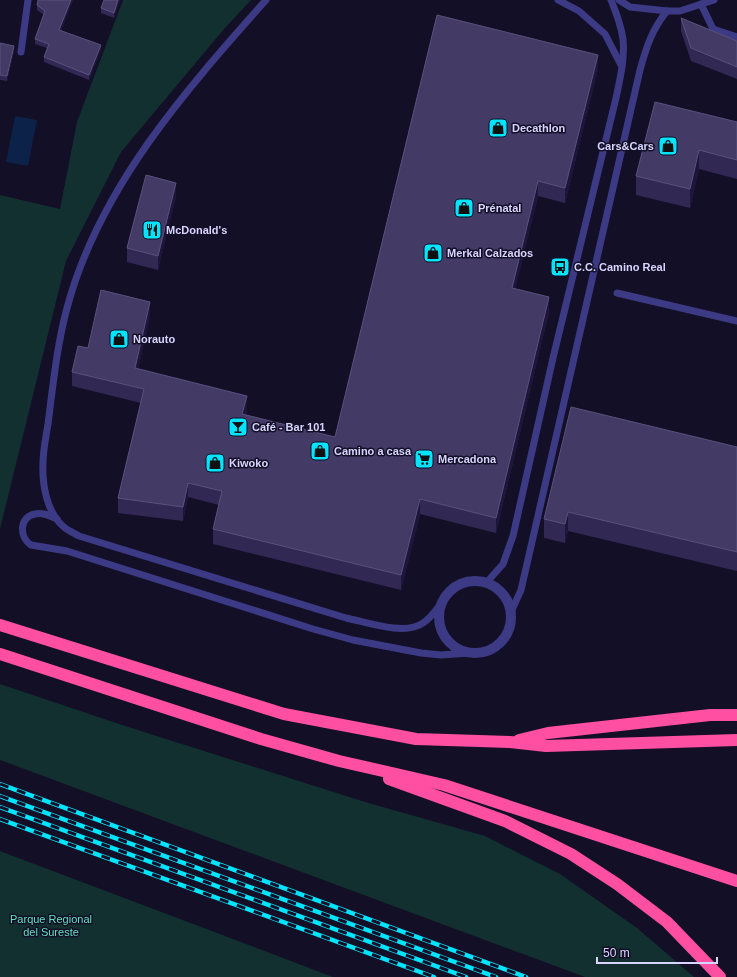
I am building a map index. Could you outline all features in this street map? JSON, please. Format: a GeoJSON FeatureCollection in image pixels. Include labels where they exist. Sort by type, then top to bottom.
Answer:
{"type":"FeatureCollection","features":[{"type":"Feature","properties":{"kind":"highway"},"geometry":{"type":"LineString","coordinates":[[0,625],[284,714],[416,739],[510,742],[546,746],[737,740]]}},
{"type":"Feature","properties":{"kind":"highway"},"geometry":{"type":"LineString","coordinates":[[0,654],[261,739],[339,761],[444,785],[737,881]]}},
{"type":"Feature","properties":{"kind":"highway"},"geometry":{"type":"LineString","coordinates":[[510,742],[548,733],[687,717],[710,715],[737,716]]}},
{"type":"Feature","properties":{"kind":"highway"},"geometry":{"type":"LineString","coordinates":[[339,761],[505,821],[571,854],[617,884],[667,922],[720,977]]}},
{"type":"Feature","properties":{"kind":"street"},"geometry":{"type":"LineString","coordinates":[[476,580],[487,582],[499,589],[507,599],[511,612],[511,624],[507,634],[500,643],[491,650],[481,653],[469,653],[457,649],[447,641],[440,630],[438,617],[440,605],[445,594],[454,586],[464,581],[476,580]]}},
{"type":"Feature","properties":{"kind":"lane"},"geometry":{"type":"LineString","coordinates":[[21,52],[28,0]]}},
{"type":"Feature","properties":{"kind":"lane"},"geometry":{"type":"LineString","coordinates":[[266,0],[190,89],[142,152],[101,219],[88,249],[72,289],[60,339],[42,463],[49,507],[65,528],[79,536],[346,618],[388,628],[414,627],[422,624],[440,605]]}},
{"type":"Feature","properties":{"kind":"lane"},"geometry":{"type":"LineString","coordinates":[[558,0],[579,10],[605,34],[622,67]]}},
{"type":"Feature","properties":{"kind":"lane"},"geometry":{"type":"LineString","coordinates":[[487,582],[503,564],[513,536],[555,351],[616,98],[622,67],[623,39],[611,0]]}},
{"type":"Feature","properties":{"kind":"lane"},"geometry":{"type":"LineString","coordinates":[[618,0],[630,6],[667,11],[680,11],[714,0]]}},
{"type":"Feature","properties":{"kind":"lane"},"geometry":{"type":"LineString","coordinates":[[701,4],[713,29],[737,37]]}},
{"type":"Feature","properties":{"kind":"lane"},"geometry":{"type":"LineString","coordinates":[[511,612],[521,590],[640,70],[646,49],[655,28],[667,11]]}},
{"type":"Feature","properties":{"kind":"lane"},"geometry":{"type":"LineString","coordinates":[[617,293],[737,321]]}},
{"type":"Feature","properties":{"kind":"lane"},"geometry":{"type":"LineString","coordinates":[[57,519],[37,513],[30,515],[26,519],[22,529],[26,542],[31,545],[66,550],[313,629],[353,640],[383,647],[441,655],[469,653]]}},
{"type":"Feature","properties":{"kind":"green space"},"geometry":{"type":"Polygon","coordinates":[[[123,0],[251,0],[224,29],[121,152],[66,261],[0,529],[0,195],[60,209],[77,122],[123,0]]]}},
{"type":"Feature","properties":{"kind":"green space"},"geometry":{"type":"Polygon","coordinates":[[[0,684],[122,725],[365,802],[485,836],[560,874],[637,928],[694,977],[585,977],[0,760],[0,684]]]}},
{"type":"Feature","properties":{"kind":"green space","name":"Parque Regional del Sureste"},"geometry":{"type":"Polygon","coordinates":[[[0,851],[333,977],[0,977],[0,851]]]}},
{"type":"Feature","properties":{"kind":"water"},"geometry":{"type":"Polygon","coordinates":[[[15,116],[37,120],[28,166],[6,162],[15,116]]]}},
{"type":"Feature","properties":{"kind":"building"},"geometry":{"type":"Polygon","coordinates":[[[38,0],[71,0],[59,30],[101,45],[89,75],[44,57],[49,44],[35,39],[45,11],[37,5],[38,0]]]}},
{"type":"Feature","properties":{"kind":"building"},"geometry":{"type":"Polygon","coordinates":[[[104,0],[118,0],[114,13],[101,8],[104,0]]]}},
{"type":"Feature","properties":{"kind":"building"},"geometry":{"type":"Polygon","coordinates":[[[437,15],[598,55],[565,188],[538,181],[512,288],[549,297],[496,518],[420,499],[401,575],[213,529],[222,491],[188,483],[183,507],[118,498],[144,389],[72,372],[78,346],[88,348],[101,290],[150,302],[135,368],[247,396],[242,414],[335,437],[437,15]]]}},
{"type":"Feature","properties":{"kind":"building"},"geometry":{"type":"Polygon","coordinates":[[[681,18],[737,41],[737,67],[691,48],[681,18]]]}},
{"type":"Feature","properties":{"kind":"building"},"geometry":{"type":"Polygon","coordinates":[[[0,43],[14,46],[7,76],[0,75],[0,43]]]}},
{"type":"Feature","properties":{"kind":"building"},"geometry":{"type":"Polygon","coordinates":[[[655,102],[737,122],[737,160],[699,150],[690,189],[636,176],[655,102]]]}},
{"type":"Feature","properties":{"kind":"building","name":"McDonald's"},"geometry":{"type":"Polygon","coordinates":[[[146,175],[176,183],[158,256],[127,248],[146,175]]]}},
{"type":"Feature","properties":{"kind":"building"},"geometry":{"type":"Polygon","coordinates":[[[571,407],[737,447],[737,552],[568,512],[565,524],[544,519],[571,407]]]}},
{"type":"Feature","properties":{"kind":"railway"},"geometry":{"type":"LineString","coordinates":[[0,784],[526,977]]}},
{"type":"Feature","properties":{"kind":"railway"},"geometry":{"type":"LineString","coordinates":[[0,796],[496,977]]}},
{"type":"Feature","properties":{"kind":"railway"},"geometry":{"type":"LineString","coordinates":[[0,807],[466,977]]}},
{"type":"Feature","properties":{"kind":"railway"},"geometry":{"type":"LineString","coordinates":[[0,819],[434,977]]}},
{"type":"Feature","properties":{"kind":"place","name":"Decathlon"},"geometry":{"type":"Point","coordinates":[498,128]}},
{"type":"Feature","properties":{"kind":"place","name":"Cars&Cars"},"geometry":{"type":"Point","coordinates":[668,146]}},
{"type":"Feature","properties":{"kind":"place","name":"Prénatal"},"geometry":{"type":"Point","coordinates":[464,208]}},
{"type":"Feature","properties":{"kind":"place","name":"McDonald's"},"geometry":{"type":"Point","coordinates":[152,230]}},
{"type":"Feature","properties":{"kind":"place","name":"Merkal Calzados"},"geometry":{"type":"Point","coordinates":[433,253]}},
{"type":"Feature","properties":{"kind":"place","name":"C.C. Camino Real"},"geometry":{"type":"Point","coordinates":[560,267]}},
{"type":"Feature","properties":{"kind":"place","name":"Norauto"},"geometry":{"type":"Point","coordinates":[119,339]}},
{"type":"Feature","properties":{"kind":"place","name":"Café - Bar 101"},"geometry":{"type":"Point","coordinates":[238,427]}},
{"type":"Feature","properties":{"kind":"place","name":"Camino a casa"},"geometry":{"type":"Point","coordinates":[320,451]}},
{"type":"Feature","properties":{"kind":"place","name":"Mercadona"},"geometry":{"type":"Point","coordinates":[424,459]}},
{"type":"Feature","properties":{"kind":"place","name":"Kiwoko"},"geometry":{"type":"Point","coordinates":[215,463]}}]}
